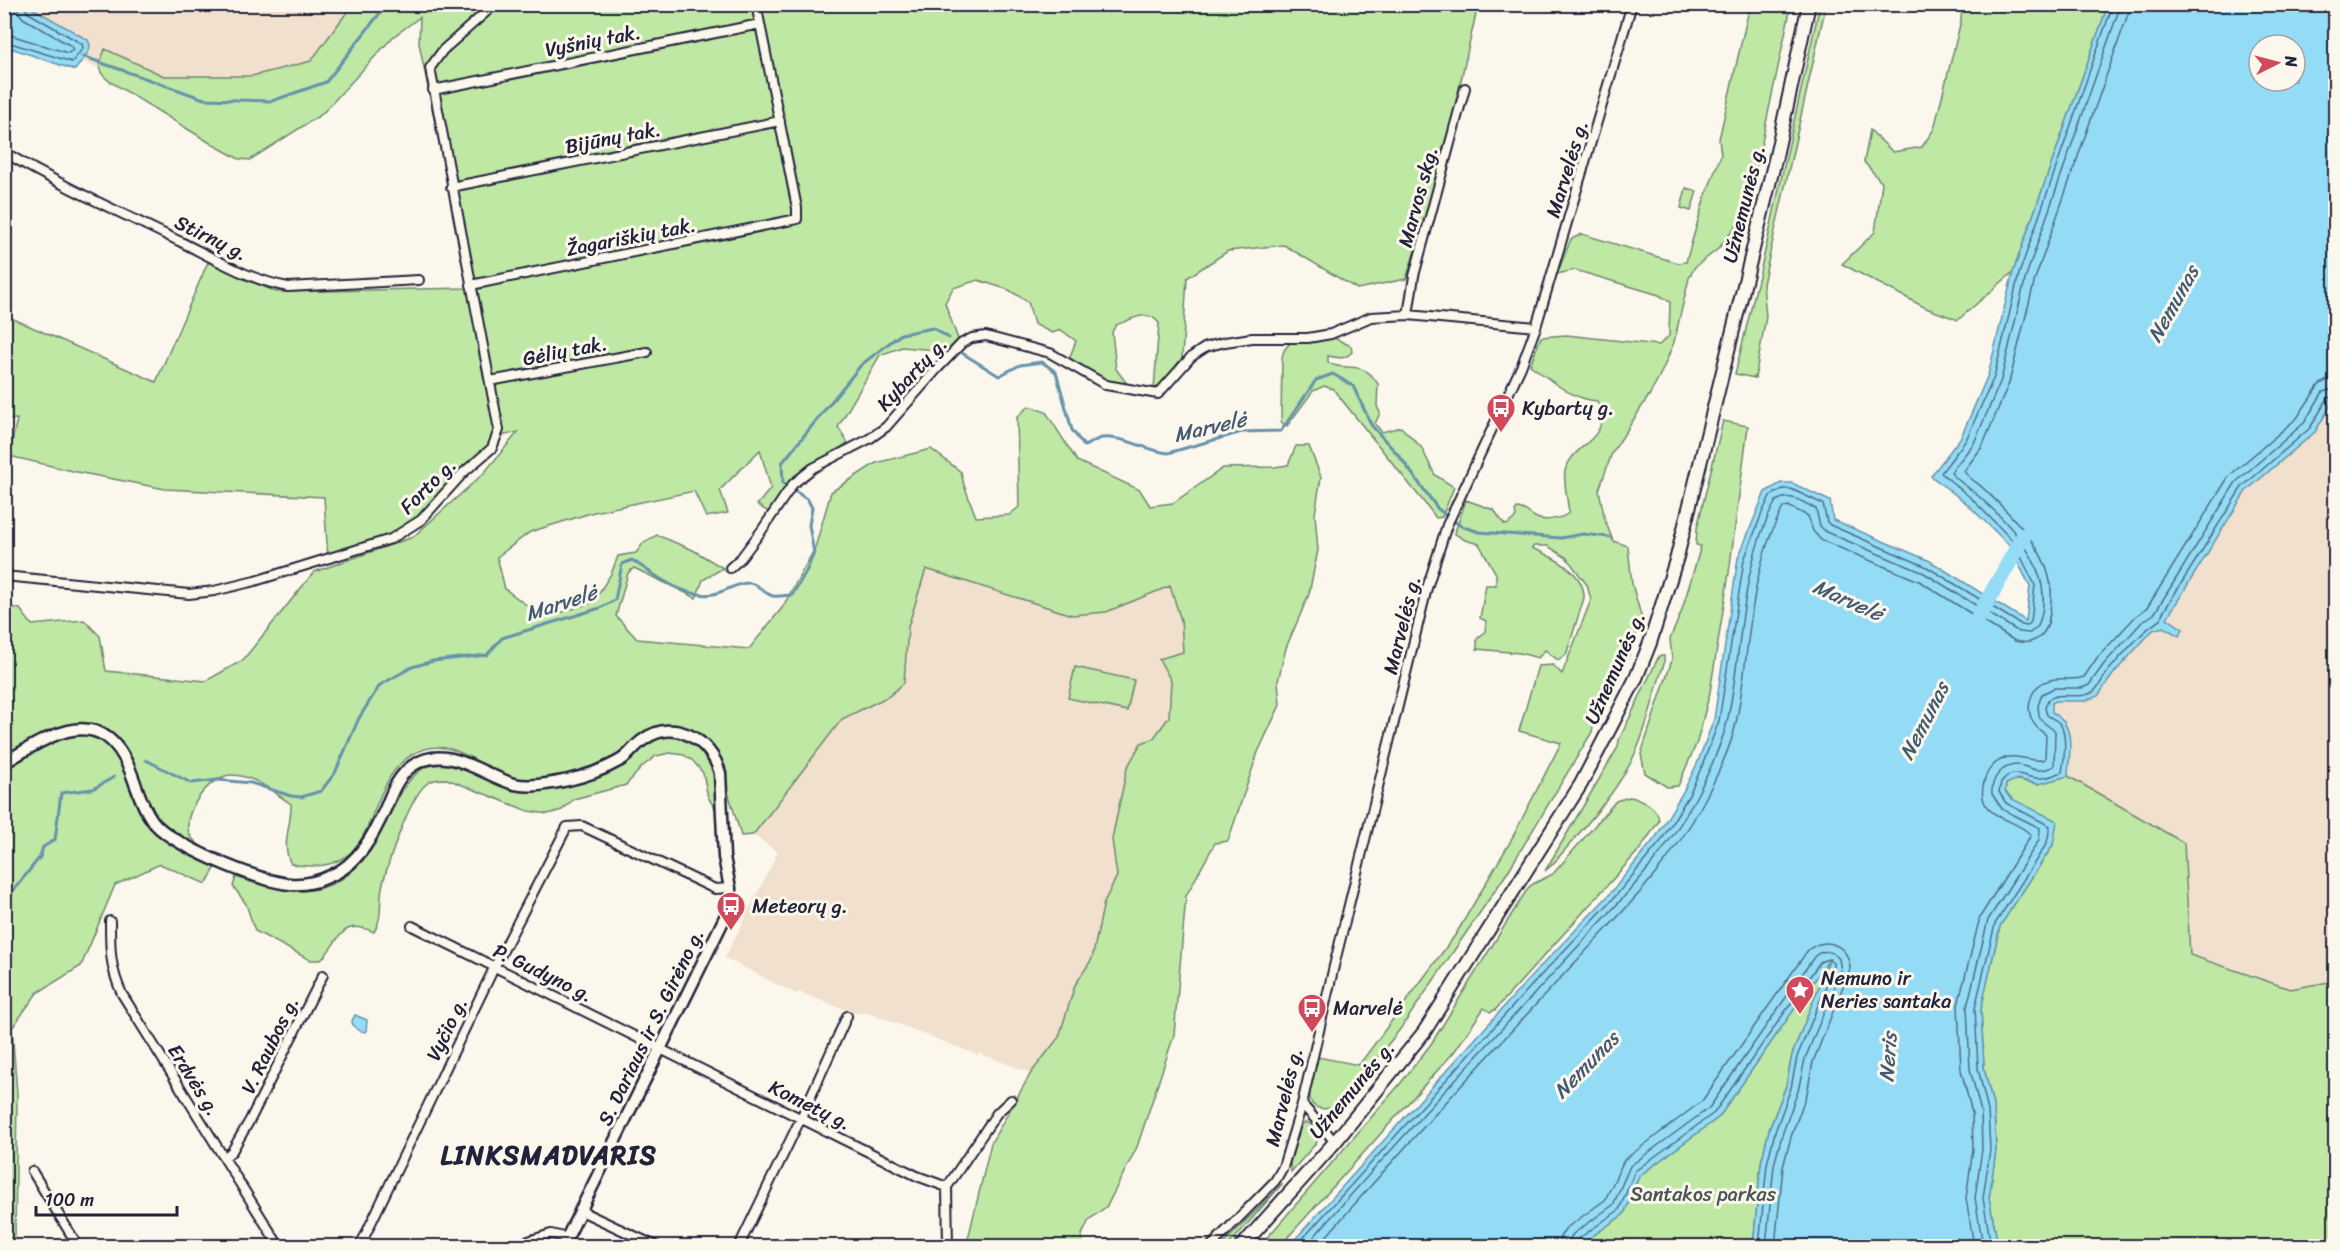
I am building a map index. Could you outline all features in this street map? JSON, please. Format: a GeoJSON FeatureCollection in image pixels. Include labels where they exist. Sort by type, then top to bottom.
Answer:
{"type":"FeatureCollection","features":[{"type":"Feature","properties":{"kind":"main road","name":"Užnemunės g."},"geometry":{"type":"LineString","coordinates":[[1242,1246],[1335,1142],[1411,1050],[1581,784],[1643,661],[1670,584],[1680,546],[1766,199],[1809,4]]}},
{"type":"Feature","properties":{"kind":"street","name":"Forto g."},"geometry":{"type":"LineString","coordinates":[[4,576],[84,582],[175,593],[201,593],[266,578],[391,539],[421,520],[463,473],[496,442],[499,430],[451,188],[430,68],[443,50],[495,4]]}},
{"type":"Feature","properties":{"kind":"street"},"geometry":{"type":"LineString","coordinates":[[756,4],[780,121]]}},
{"type":"Feature","properties":{"kind":"street","name":"Marvelės g."},"geometry":{"type":"LineString","coordinates":[[1211,1246],[1275,1181],[1283,1167],[1302,1104],[1427,588],[1447,525],[1521,367],[1536,327],[1632,4]]}},
{"type":"Feature","properties":{"kind":"street","name":"Vyšnių tak."},"geometry":{"type":"LineString","coordinates":[[433,90],[760,24]]}},
{"type":"Feature","properties":{"kind":"street","name":"Marvos skg."},"geometry":{"type":"LineString","coordinates":[[1408,315],[1414,276],[1465,88]]}},
{"type":"Feature","properties":{"kind":"street","name":"Bijūnų tak."},"geometry":{"type":"LineString","coordinates":[[451,188],[780,121]]}},
{"type":"Feature","properties":{"kind":"street","name":"Žagariškių tak."},"geometry":{"type":"LineString","coordinates":[[471,285],[797,219],[797,208],[780,121]]}},
{"type":"Feature","properties":{"kind":"street","name":"Stirnų g."},"geometry":{"type":"LineString","coordinates":[[4,152],[56,181],[186,245],[248,274],[278,285],[288,287],[419,280]]}},
{"type":"Feature","properties":{"kind":"street","name":"Kybartų g."},"geometry":{"type":"LineString","coordinates":[[730,568],[741,558],[762,530],[790,488],[813,468],[869,439],[886,427],[962,344],[972,338],[986,336],[1050,353],[1106,385],[1158,394],[1191,357],[1206,347],[1252,338],[1308,338],[1331,334],[1371,317],[1408,315],[1536,327]]}},
{"type":"Feature","properties":{"kind":"street","name":"Gėlių tak."},"geometry":{"type":"LineString","coordinates":[[490,381],[646,352]]}},
{"type":"Feature","properties":{"kind":"street","name":"S. Dariaus ir S. Girėno g."},"geometry":{"type":"LineString","coordinates":[[4,763],[61,732],[86,728],[97,731],[106,736],[121,751],[142,802],[153,821],[168,836],[254,876],[270,881],[302,884],[331,876],[360,853],[377,827],[397,782],[406,770],[417,763],[442,757],[453,759],[509,782],[530,785],[582,777],[622,760],[643,739],[656,734],[669,731],[680,732],[702,743],[717,760],[720,773],[724,857],[730,888],[730,907],[565,1242]]}},
{"type":"Feature","properties":{"kind":"street","name":"Vyčio g."},"geometry":{"type":"LineString","coordinates":[[360,1246],[494,968],[567,827],[582,826],[715,889],[730,888]]}},
{"type":"Feature","properties":{"kind":"street","name":"Erdvės g."},"geometry":{"type":"LineString","coordinates":[[110,921],[113,975],[122,993],[279,1246]]}},
{"type":"Feature","properties":{"kind":"street","name":"P. Gudyno g."},"geometry":{"type":"LineString","coordinates":[[412,926],[660,1049]]}},
{"type":"Feature","properties":{"kind":"street","name":"V. Raubos g."},"geometry":{"type":"LineString","coordinates":[[224,1158],[232,1151],[250,1120],[323,975]]}},
{"type":"Feature","properties":{"kind":"street"},"geometry":{"type":"LineString","coordinates":[[739,1246],[847,1016]]}},
{"type":"Feature","properties":{"kind":"street","name":"Kometų g."},"geometry":{"type":"LineString","coordinates":[[660,1049],[917,1176],[947,1187]]}},
{"type":"Feature","properties":{"kind":"street"},"geometry":{"type":"LineString","coordinates":[[948,1246],[947,1187],[997,1113],[1011,1100]]}},
{"type":"Feature","properties":{"kind":"street"},"geometry":{"type":"LineString","coordinates":[[1302,1104],[1335,1142]]}},
{"type":"Feature","properties":{"kind":"street"},"geometry":{"type":"LineString","coordinates":[[32,1171],[78,1246]]}},
{"type":"Feature","properties":{"kind":"street"},"geometry":{"type":"LineString","coordinates":[[581,1211],[656,1246]]}},
{"type":"Feature","properties":{"kind":"street"},"geometry":{"type":"LineString","coordinates":[[512,1246],[550,1234],[565,1242]]}},
{"type":"Feature","properties":{"kind":"shaded area"},"geometry":{"type":"Polygon","coordinates":[[[337,4],[347,11],[311,61],[252,76],[164,76],[105,49],[99,68],[82,61],[90,45],[88,40],[27,5],[337,4]]]}},
{"type":"Feature","properties":{"kind":"shaded area"},"geometry":{"type":"Polygon","coordinates":[[[2335,398],[2335,981],[2290,989],[2189,955],[2184,843],[2068,776],[2070,738],[2063,717],[2052,712],[2051,708],[2055,701],[2085,701],[2098,696],[2114,673],[2153,630],[2163,627],[2178,636],[2167,618],[2246,491],[2315,432],[2335,398]]]}},
{"type":"Feature","properties":{"kind":"shaded area"},"geometry":{"type":"Polygon","coordinates":[[[926,569],[1072,615],[1141,599],[1170,586],[1181,620],[1183,653],[1171,681],[1169,717],[1153,739],[1112,839],[1117,876],[1104,902],[1092,959],[1075,985],[1059,1037],[1031,1073],[870,1013],[854,1013],[799,992],[796,994],[725,958],[778,852],[753,835],[842,719],[889,696],[904,683],[908,627],[926,569]]]}},
{"type":"Feature","properties":{"kind":"green space"},"geometry":{"type":"Polygon","coordinates":[[[353,4],[1478,5],[1440,173],[1406,279],[1357,289],[1284,245],[1228,251],[1187,278],[1182,358],[1158,388],[1154,389],[1159,323],[1155,319],[1150,316],[1133,318],[1116,325],[1112,332],[1116,369],[1128,385],[1096,376],[1069,359],[1076,341],[1061,330],[1052,333],[1034,324],[1028,302],[1009,290],[978,280],[953,288],[945,303],[959,342],[946,351],[902,347],[880,355],[838,427],[848,443],[798,475],[770,513],[757,505],[771,488],[760,450],[720,490],[728,513],[706,517],[694,491],[594,512],[530,532],[497,557],[505,589],[544,618],[593,602],[611,574],[618,556],[636,553],[644,542],[657,535],[693,550],[723,568],[703,580],[696,598],[634,568],[628,573],[616,616],[637,639],[749,649],[782,608],[815,548],[831,492],[876,463],[931,449],[961,472],[976,517],[1009,515],[1019,507],[1017,417],[1029,406],[1046,412],[1077,461],[1140,490],[1150,506],[1173,503],[1223,468],[1288,465],[1296,446],[1309,446],[1321,477],[1315,514],[1318,550],[1309,594],[1286,648],[1278,681],[1280,705],[1258,752],[1228,841],[1215,843],[1186,896],[1174,1035],[1137,1147],[1107,1206],[1089,1220],[1082,1235],[1083,1246],[967,1246],[967,1243],[991,1143],[1031,1073],[1059,1037],[1075,985],[1092,959],[1104,902],[1117,876],[1112,839],[1127,768],[1141,743],[1153,739],[1169,717],[1171,681],[1159,659],[1183,652],[1181,620],[1170,586],[1106,612],[1072,615],[926,569],[908,627],[904,683],[889,696],[842,719],[753,835],[741,836],[727,788],[723,764],[717,752],[702,737],[671,726],[650,729],[613,759],[599,767],[547,780],[514,779],[446,748],[432,747],[417,752],[399,766],[386,784],[358,844],[343,858],[322,866],[291,864],[286,842],[291,804],[247,777],[230,775],[221,777],[197,799],[189,819],[188,829],[191,837],[197,843],[223,855],[206,884],[160,864],[115,885],[81,966],[37,993],[12,1028],[17,1094],[15,1238],[5,1238],[5,606],[20,609],[32,625],[84,620],[100,636],[106,671],[206,681],[243,660],[314,572],[413,537],[484,473],[518,432],[498,437],[408,529],[328,560],[324,497],[165,489],[9,456],[17,419],[5,420],[4,326],[9,317],[156,382],[208,262],[276,292],[468,288],[419,43],[420,17],[393,37],[322,114],[250,160],[239,159],[212,144],[109,81],[100,70],[105,49],[164,76],[252,76],[311,61],[353,4]]]}},
{"type":"Feature","properties":{"kind":"green space"},"geometry":{"type":"Polygon","coordinates":[[[1820,4],[1826,5],[1763,284],[1766,317],[1755,378],[1735,374],[1767,243],[1820,4]]]}},
{"type":"Feature","properties":{"kind":"green space"},"geometry":{"type":"Polygon","coordinates":[[[1750,5],[1786,5],[1790,11],[1747,212],[1718,249],[1695,267],[1689,278],[1674,342],[1663,369],[1650,394],[1612,453],[1599,490],[1605,520],[1613,541],[1628,546],[1632,584],[1642,619],[1628,657],[1614,674],[1596,713],[1592,732],[1507,873],[1401,1028],[1339,1106],[1325,1109],[1316,1107],[1311,1103],[1310,1086],[1318,1057],[1359,1065],[1456,934],[1509,844],[1561,743],[1519,731],[1538,666],[1553,665],[1562,674],[1591,600],[1587,585],[1567,558],[1548,546],[1534,546],[1532,548],[1549,556],[1574,573],[1583,589],[1584,598],[1566,655],[1558,660],[1545,650],[1538,658],[1520,653],[1477,649],[1477,639],[1485,632],[1486,621],[1480,618],[1486,585],[1496,585],[1496,574],[1479,544],[1455,534],[1456,529],[1466,500],[1494,510],[1507,525],[1516,517],[1517,508],[1544,520],[1555,519],[1569,513],[1565,471],[1576,453],[1597,433],[1601,415],[1597,401],[1569,393],[1530,365],[1541,337],[1566,335],[1659,345],[1669,336],[1670,302],[1659,295],[1575,270],[1557,274],[1571,239],[1582,234],[1678,263],[1686,262],[1704,200],[1721,155],[1719,139],[1750,5]]]}},
{"type":"Feature","properties":{"kind":"green space"},"geometry":{"type":"Polygon","coordinates":[[[1962,5],[2108,5],[2013,272],[1958,320],[1926,308],[1842,264],[1875,232],[1882,183],[1864,162],[1870,130],[1893,152],[1922,147],[1934,129],[1961,21],[1962,5]]]}},
{"type":"Feature","properties":{"kind":"green space"},"geometry":{"type":"Polygon","coordinates":[[[1686,188],[1697,191],[1691,211],[1681,208],[1686,188]]]}},
{"type":"Feature","properties":{"kind":"green space"},"geometry":{"type":"Polygon","coordinates":[[[1332,337],[1351,346],[1352,352],[1338,358],[1328,356],[1328,362],[1332,365],[1364,370],[1378,384],[1377,406],[1380,413],[1375,424],[1382,432],[1401,427],[1421,447],[1435,475],[1454,487],[1442,517],[1436,518],[1333,389],[1324,386],[1313,391],[1287,426],[1281,422],[1284,350],[1290,343],[1332,337]]]}},
{"type":"Feature","properties":{"kind":"green space"},"geometry":{"type":"Polygon","coordinates":[[[1723,421],[1748,426],[1729,573],[1710,692],[1697,742],[1678,786],[1667,787],[1645,773],[1641,754],[1672,660],[1670,639],[1681,613],[1701,546],[1696,545],[1697,528],[1723,421]]]}},
{"type":"Feature","properties":{"kind":"green space"},"geometry":{"type":"Polygon","coordinates":[[[1659,656],[1664,656],[1664,664],[1645,728],[1630,765],[1599,810],[1545,871],[1618,747],[1619,740],[1659,656]]]}},
{"type":"Feature","properties":{"kind":"green space"},"geometry":{"type":"Polygon","coordinates":[[[1075,667],[1134,680],[1127,711],[1068,698],[1075,667]]]}},
{"type":"Feature","properties":{"kind":"green space"},"geometry":{"type":"Polygon","coordinates":[[[670,735],[685,738],[697,744],[705,752],[714,773],[717,812],[708,797],[703,773],[693,761],[684,755],[670,753],[656,756],[643,766],[626,785],[574,799],[562,810],[548,814],[528,811],[447,779],[428,783],[413,803],[395,846],[383,883],[379,920],[374,932],[354,927],[347,929],[321,960],[310,960],[255,931],[246,904],[233,886],[236,877],[274,888],[292,891],[309,890],[325,887],[341,879],[356,868],[370,851],[406,785],[424,768],[447,764],[473,768],[532,787],[550,788],[602,776],[617,769],[654,741],[670,735]]]}},
{"type":"Feature","properties":{"kind":"green space"},"geometry":{"type":"Polygon","coordinates":[[[2068,776],[2184,843],[2190,955],[2290,989],[2335,981],[2335,1246],[1998,1246],[1989,1198],[1996,1150],[1994,1109],[1984,1068],[1981,1009],[2000,926],[2053,845],[2005,791],[2006,784],[2012,779],[2038,784],[2068,776]]]}},
{"type":"Feature","properties":{"kind":"green space"},"geometry":{"type":"Polygon","coordinates":[[[1629,797],[1648,804],[1658,816],[1659,821],[1640,849],[1495,1010],[1490,1012],[1484,1008],[1454,1052],[1280,1246],[1260,1246],[1400,1084],[1431,1044],[1528,888],[1553,874],[1616,801],[1629,797]]]}},
{"type":"Feature","properties":{"kind":"green space","name":"Santakos parkas"},"geometry":{"type":"Polygon","coordinates":[[[1832,955],[1792,1055],[1786,1086],[1769,1130],[1761,1163],[1753,1246],[1578,1246],[1624,1214],[1639,1176],[1719,1117],[1832,955]]]}},
{"type":"Feature","properties":{"kind":"green space"},"geometry":{"type":"Polygon","coordinates":[[[1306,1122],[1315,1130],[1317,1142],[1291,1172],[1290,1163],[1301,1125],[1306,1122]]]}},
{"type":"Feature","properties":{"kind":"green space"},"geometry":{"type":"Polygon","coordinates":[[[1283,1183],[1228,1246],[1221,1246],[1283,1183]]]}},
{"type":"Feature","properties":{"kind":"water"},"geometry":{"type":"Polygon","coordinates":[[[7,4],[27,5],[88,40],[89,51],[75,70],[5,46],[5,6],[7,4]]]}},
{"type":"Feature","properties":{"kind":"water","name":"Neris"},"geometry":{"type":"Polygon","coordinates":[[[2108,5],[2335,5],[2335,398],[2315,432],[2246,491],[2167,618],[2183,629],[2179,636],[2163,627],[2153,630],[2114,673],[2098,696],[2085,701],[2052,703],[2052,712],[2065,724],[2070,740],[2068,776],[2038,784],[2017,779],[2006,784],[2005,791],[2010,798],[2057,821],[2053,845],[2000,926],[1981,1009],[1984,1068],[1994,1109],[1996,1150],[1989,1198],[1998,1246],[1753,1246],[1761,1163],[1769,1130],[1786,1086],[1792,1055],[1830,958],[1719,1117],[1639,1176],[1624,1214],[1578,1246],[1289,1246],[1537,970],[1609,895],[1656,837],[1697,764],[1714,719],[1738,558],[1765,492],[1781,483],[1792,483],[1830,501],[1833,520],[1930,561],[2026,621],[2030,586],[2008,544],[1966,503],[1931,476],[1961,437],[1988,375],[2013,272],[2108,5]]]}},
{"type":"Feature","properties":{"kind":"water"},"geometry":{"type":"Polygon","coordinates":[[[355,1015],[367,1020],[366,1032],[355,1028],[352,1021],[355,1015]]]}},
{"type":"Feature","properties":{"kind":"waterway"},"geometry":{"type":"LineString","coordinates":[[82,56],[204,99],[272,101],[326,82],[387,4]]}},
{"type":"Feature","properties":{"kind":"waterway","name":"Marvelė"},"geometry":{"type":"LineString","coordinates":[[146,760],[191,783],[218,780],[251,783],[301,797],[321,791],[335,773],[359,718],[380,685],[412,667],[433,661],[487,655],[502,638],[600,608],[615,600],[622,564],[632,560],[660,579],[691,593],[713,594],[749,583],[773,596],[792,595],[814,553],[809,525],[812,508],[808,500],[783,483],[782,463],[861,365],[901,334],[933,328],[949,338]]}},
{"type":"Feature","properties":{"kind":"waterway","name":"Marvelė"},"geometry":{"type":"LineString","coordinates":[[962,353],[999,376],[1020,365],[1042,362],[1056,372],[1072,430],[1084,446],[1109,438],[1168,453],[1242,432],[1281,431],[1316,380],[1333,374],[1353,386],[1372,426],[1400,457],[1438,509],[1461,526],[1479,532],[1561,538],[1583,534],[1609,537]]}},
{"type":"Feature","properties":{"kind":"waterway","name":"Nemunas"},"geometry":{"type":"LineString","coordinates":[[1979,616],[2024,536]]}},
{"type":"Feature","properties":{"kind":"waterway","name":"Marvelė"},"geometry":{"type":"LineString","coordinates":[[4,902],[40,857],[43,847],[55,840],[61,793],[93,789],[114,777]]}},
{"type":"Feature","properties":{"kind":"place","name":"Kybartų g."},"geometry":{"type":"Point","coordinates":[1501,434]}},
{"type":"Feature","properties":{"kind":"place","name":"Meteorų g."},"geometry":{"type":"Point","coordinates":[731,932]}},
{"type":"Feature","properties":{"kind":"place","name":"Nemuno ir Neries santaka"},"geometry":{"type":"Point","coordinates":[1800,1016]}},
{"type":"Feature","properties":{"kind":"place","name":"Marvelė"},"geometry":{"type":"Point","coordinates":[1312,1034]}},
{"type":"Feature","properties":{"kind":"district","name":"LINKSMADVARIS"},"geometry":{"type":"Point","coordinates":[549,1155]}}]}
